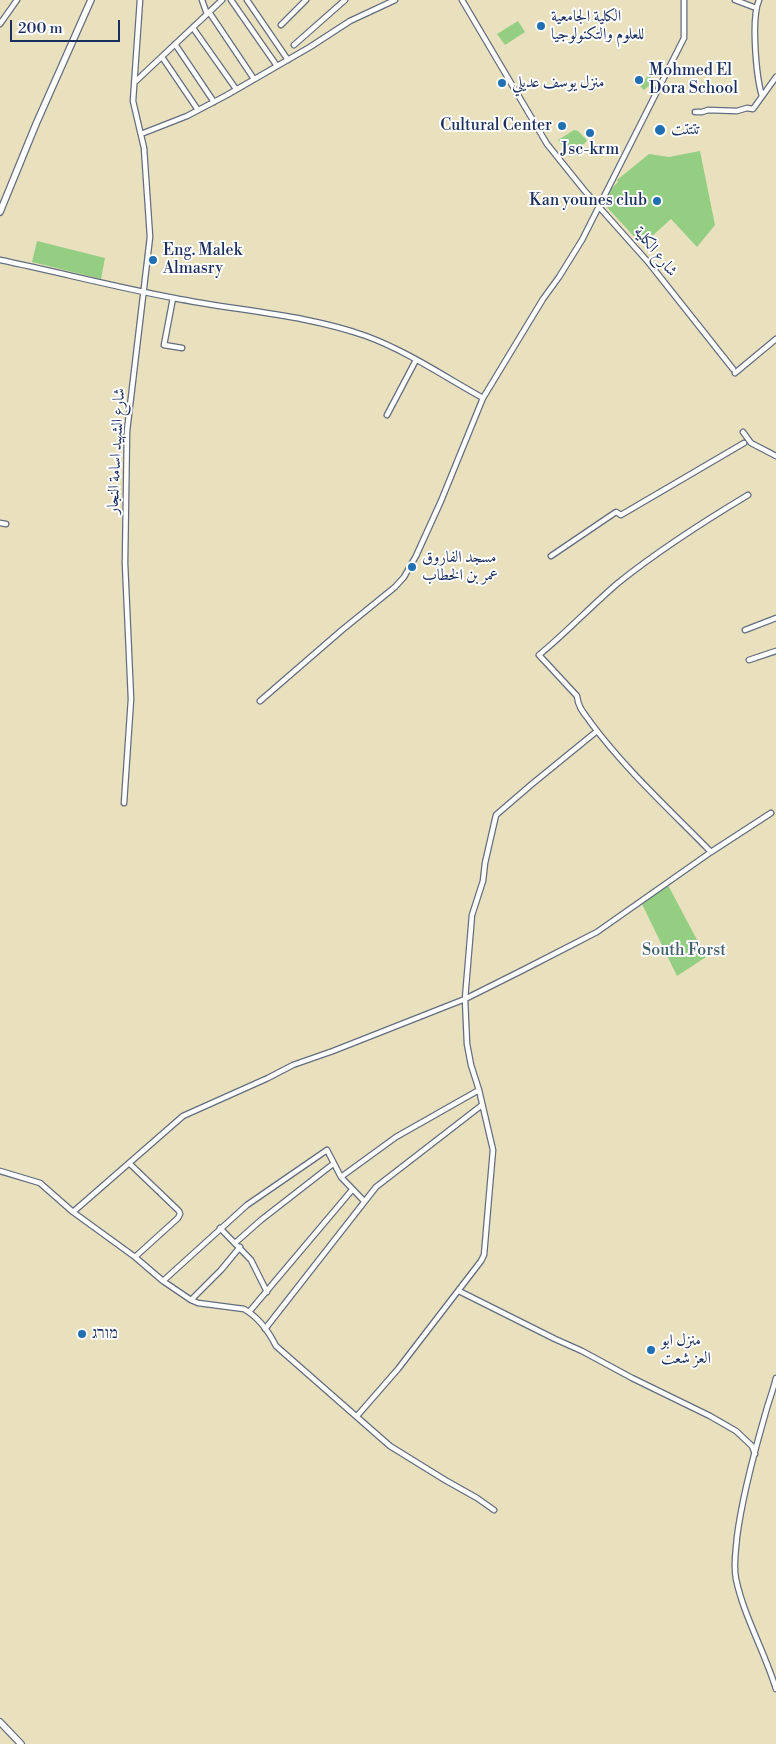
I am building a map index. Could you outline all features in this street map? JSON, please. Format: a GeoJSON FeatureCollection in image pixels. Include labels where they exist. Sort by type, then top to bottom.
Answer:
{"type":"FeatureCollection","features":[{"type":"Feature","properties":{"kind":"main road"},"geometry":{"type":"LineString","coordinates":[[0,212],[36,124],[91,0]]}},
{"type":"Feature","properties":{"kind":"main road"},"geometry":{"type":"LineString","coordinates":[[0,1722],[21,1744]]}},
{"type":"Feature","properties":{"kind":"street"},"geometry":{"type":"LineString","coordinates":[[0,24],[17,0]]}},
{"type":"Feature","properties":{"kind":"street"},"geometry":{"type":"LineString","coordinates":[[136,81],[140,0]]}},
{"type":"Feature","properties":{"kind":"street"},"geometry":{"type":"LineString","coordinates":[[202,0],[208,13],[254,79]]}},
{"type":"Feature","properties":{"kind":"street"},"geometry":{"type":"LineString","coordinates":[[136,81],[222,0]]}},
{"type":"Feature","properties":{"kind":"street"},"geometry":{"type":"LineString","coordinates":[[231,0],[277,66]]}},
{"type":"Feature","properties":{"kind":"street"},"geometry":{"type":"LineString","coordinates":[[247,0],[288,60]]}},
{"type":"Feature","properties":{"kind":"street"},"geometry":{"type":"LineString","coordinates":[[281,25],[306,0]]}},
{"type":"Feature","properties":{"kind":"street"},"geometry":{"type":"LineString","coordinates":[[294,45],[345,0]]}},
{"type":"Feature","properties":{"kind":"street"},"geometry":{"type":"LineString","coordinates":[[141,134],[214,102],[288,60],[350,21],[395,0]]}},
{"type":"Feature","properties":{"kind":"street","name":"شارع الكلية"},"geometry":{"type":"LineString","coordinates":[[462,0],[547,144],[573,177],[649,263],[734,371],[776,339]]}},
{"type":"Feature","properties":{"kind":"street"},"geometry":{"type":"LineString","coordinates":[[260,701],[395,587],[404,577],[416,556],[441,501],[483,398],[544,299],[572,258],[684,38],[684,0]]}},
{"type":"Feature","properties":{"kind":"street"},"geometry":{"type":"LineString","coordinates":[[735,0],[756,8]]}},
{"type":"Feature","properties":{"kind":"street"},"geometry":{"type":"LineString","coordinates":[[759,0],[756,8],[758,83],[762,96]]}},
{"type":"Feature","properties":{"kind":"street"},"geometry":{"type":"LineString","coordinates":[[193,28],[236,90]]}},
{"type":"Feature","properties":{"kind":"street"},"geometry":{"type":"LineString","coordinates":[[175,44],[214,102]]}},
{"type":"Feature","properties":{"kind":"street"},"geometry":{"type":"LineString","coordinates":[[162,56],[198,110]]}},
{"type":"Feature","properties":{"kind":"street"},"geometry":{"type":"LineString","coordinates":[[695,112],[753,109],[776,77]]}},
{"type":"Feature","properties":{"kind":"street","name":"شارع الشهيد اسامة النجار"},"geometry":{"type":"LineString","coordinates":[[124,804],[131,699],[125,563],[127,431],[150,237],[144,148],[133,101],[136,81]]}},
{"type":"Feature","properties":{"kind":"street"},"geometry":{"type":"LineString","coordinates":[[0,260],[174,298],[331,324],[376,340],[483,398]]}},
{"type":"Feature","properties":{"kind":"street"},"geometry":{"type":"LineString","coordinates":[[174,298],[164,344],[182,348]]}},
{"type":"Feature","properties":{"kind":"street"},"geometry":{"type":"LineString","coordinates":[[387,414],[416,360]]}},
{"type":"Feature","properties":{"kind":"street"},"geometry":{"type":"LineString","coordinates":[[743,432],[751,443],[776,455]]}},
{"type":"Feature","properties":{"kind":"street"},"geometry":{"type":"LineString","coordinates":[[551,556],[616,512],[621,515],[744,443]]}},
{"type":"Feature","properties":{"kind":"street"},"geometry":{"type":"LineString","coordinates":[[711,852],[648,789],[597,732],[578,705],[576,696],[540,655],[617,584],[652,556],[709,518],[748,495]]}},
{"type":"Feature","properties":{"kind":"street"},"geometry":{"type":"LineString","coordinates":[[0,523],[6,524]]}},
{"type":"Feature","properties":{"kind":"street"},"geometry":{"type":"LineString","coordinates":[[745,630],[776,618]]}},
{"type":"Feature","properties":{"kind":"street"},"geometry":{"type":"LineString","coordinates":[[749,660],[776,651]]}},
{"type":"Feature","properties":{"kind":"street"},"geometry":{"type":"LineString","coordinates":[[357,1416],[394,1374],[482,1261],[484,1255],[493,1150],[479,1090],[469,1058],[465,999],[472,915],[483,882],[485,863],[496,815],[597,732]]}},
{"type":"Feature","properties":{"kind":"street"},"geometry":{"type":"LineString","coordinates":[[73,1212],[183,1116],[268,1078],[293,1064],[342,1048],[465,999],[597,932],[711,852],[771,813]]}},
{"type":"Feature","properties":{"kind":"street"},"geometry":{"type":"LineString","coordinates":[[341,1177],[396,1136],[479,1090]]}},
{"type":"Feature","properties":{"kind":"street"},"geometry":{"type":"LineString","coordinates":[[265,1328],[376,1187],[482,1105]]}},
{"type":"Feature","properties":{"kind":"street"},"geometry":{"type":"LineString","coordinates":[[163,1281],[220,1228],[260,1196],[327,1150],[341,1177],[364,1201]]}},
{"type":"Feature","properties":{"kind":"street"},"geometry":{"type":"LineString","coordinates":[[129,1163],[180,1214],[178,1218],[135,1257]]}},
{"type":"Feature","properties":{"kind":"street"},"geometry":{"type":"LineString","coordinates":[[235,1243],[261,1220],[334,1164]]}},
{"type":"Feature","properties":{"kind":"street"},"geometry":{"type":"LineString","coordinates":[[0,1170],[40,1183],[73,1212],[135,1257],[163,1281],[191,1300],[198,1303],[244,1309],[249,1312],[265,1328],[276,1346],[390,1446],[494,1510]]}},
{"type":"Feature","properties":{"kind":"street"},"geometry":{"type":"LineString","coordinates":[[249,1312],[352,1190]]}},
{"type":"Feature","properties":{"kind":"street"},"geometry":{"type":"LineString","coordinates":[[220,1228],[251,1260],[267,1292]]}},
{"type":"Feature","properties":{"kind":"street"},"geometry":{"type":"LineString","coordinates":[[191,1300],[221,1270],[240,1247]]}},
{"type":"Feature","properties":{"kind":"street"},"geometry":{"type":"LineString","coordinates":[[459,1291],[710,1416],[736,1431],[752,1446],[755,1454]]}},
{"type":"Feature","properties":{"kind":"street"},"geometry":{"type":"LineString","coordinates":[[776,1378],[739,1521],[734,1561],[736,1579],[751,1626],[765,1656],[776,1689]]}},
{"type":"Feature","properties":{"kind":"green space"},"geometry":{"type":"Polygon","coordinates":[[[518,21],[525,32],[505,45],[497,34],[518,21]]]}},
{"type":"Feature","properties":{"kind":"green space"},"geometry":{"type":"Polygon","coordinates":[[[649,75],[654,81],[644,90],[639,85],[649,75]]]}},
{"type":"Feature","properties":{"kind":"green space"},"geometry":{"type":"Polygon","coordinates":[[[574,130],[578,131],[587,140],[569,157],[558,140],[574,130]]]}},
{"type":"Feature","properties":{"kind":"green space","name":"Kan younes club"},"geometry":{"type":"Polygon","coordinates":[[[700,151],[715,225],[697,247],[671,219],[642,245],[603,203],[605,195],[618,182],[617,180],[649,154],[669,157],[700,151]]]}},
{"type":"Feature","properties":{"kind":"green space"},"geometry":{"type":"Polygon","coordinates":[[[37,241],[105,258],[101,279],[32,262],[37,241]]]}},
{"type":"Feature","properties":{"kind":"green space","name":"South Forst"},"geometry":{"type":"Polygon","coordinates":[[[668,885],[706,957],[677,976],[641,902],[668,885]]]}},
{"type":"Feature","properties":{"kind":"place","name":"الكلية الجامعية للعلوم والتكنولوجيا"},"geometry":{"type":"Point","coordinates":[541,26]}},
{"type":"Feature","properties":{"kind":"place","name":"Mohmed El Dora School"},"geometry":{"type":"Point","coordinates":[639,80]}},
{"type":"Feature","properties":{"kind":"place","name":"منزل يوسف عديلي"},"geometry":{"type":"Point","coordinates":[502,83]}},
{"type":"Feature","properties":{"kind":"place","name":"Cultural Center"},"geometry":{"type":"Point","coordinates":[562,126]}},
{"type":"Feature","properties":{"kind":"place","name":"تتتتت"},"geometry":{"type":"Point","coordinates":[660,130]}},
{"type":"Feature","properties":{"kind":"place","name":"Jsc-krm"},"geometry":{"type":"Point","coordinates":[590,133]}},
{"type":"Feature","properties":{"kind":"place","name":"Kan younes club"},"geometry":{"type":"Point","coordinates":[657,201]}},
{"type":"Feature","properties":{"kind":"place","name":"Eng. Malek Almasry"},"geometry":{"type":"Point","coordinates":[153,260]}},
{"type":"Feature","properties":{"kind":"place","name":"مسجد الفاروق عمر بن الخطاب"},"geometry":{"type":"Point","coordinates":[412,567]}},
{"type":"Feature","properties":{"kind":"place","name":"מורג"},"geometry":{"type":"Point","coordinates":[82,1334]}},
{"type":"Feature","properties":{"kind":"place","name":"منزل ابو العز شعت"},"geometry":{"type":"Point","coordinates":[651,1350]}}]}
